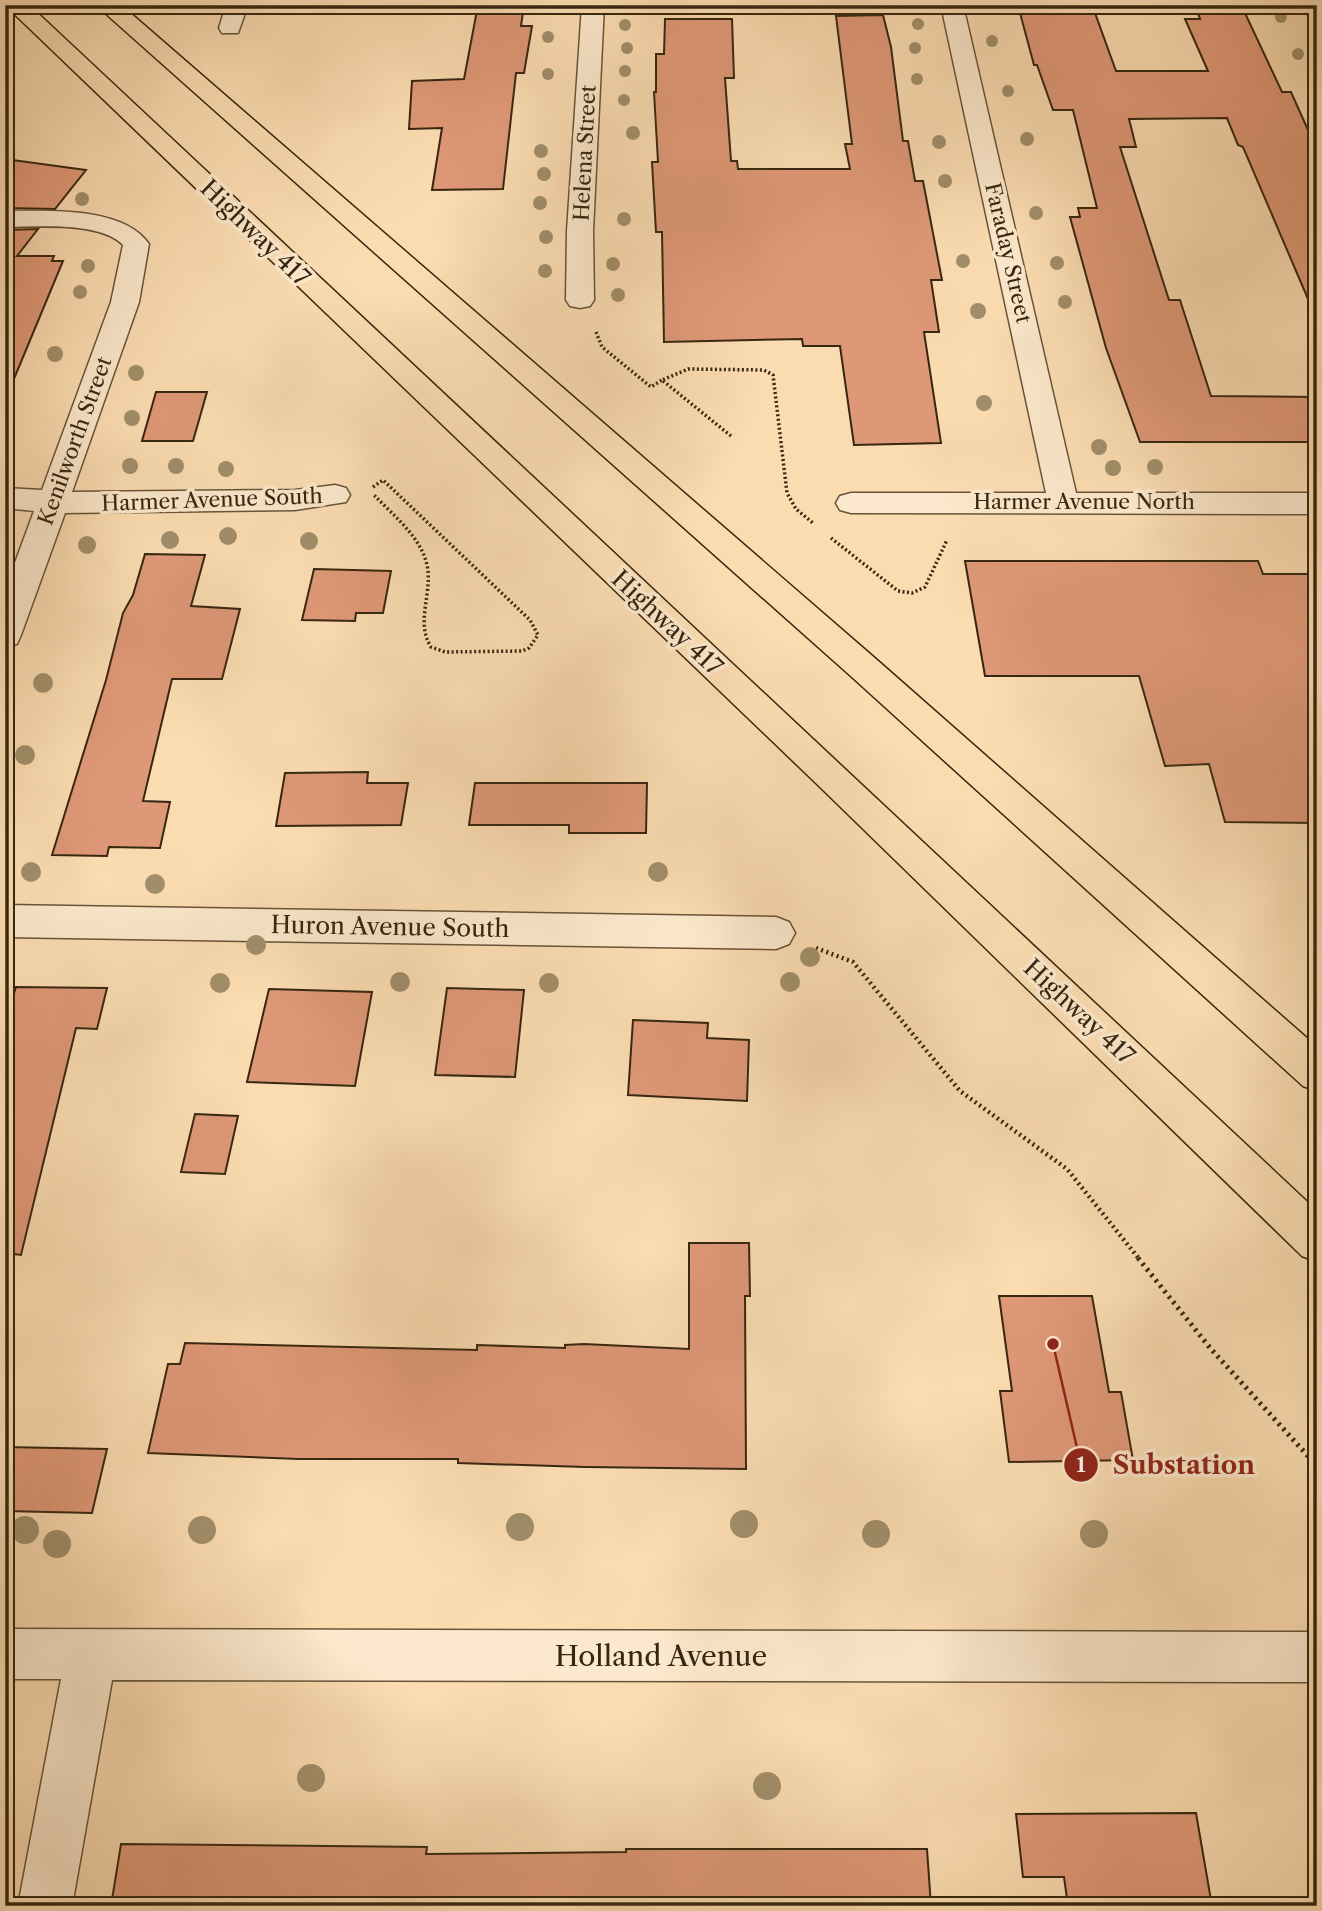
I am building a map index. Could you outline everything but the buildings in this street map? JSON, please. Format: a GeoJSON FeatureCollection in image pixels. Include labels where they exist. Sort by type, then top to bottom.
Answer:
{"type":"FeatureCollection","features":[{"type":"Feature","properties":{"kind":"highway","name":"Highway 417"},"geometry":{"type":"LineString","coordinates":[[16,5],[1119,1049],[1317,1241]]}},
{"type":"Feature","properties":{"kind":"highway"},"geometry":{"type":"LineString","coordinates":[[107,5],[424,281],[1317,1073]]}},
{"type":"Feature","properties":{"kind":"highway"},"geometry":{"type":"LineString","coordinates":[[1258,1018],[1317,1065]]}},
{"type":"Feature","properties":{"kind":"street"},"geometry":{"type":"LineString","coordinates":[[230,27],[237,5]]}},
{"type":"Feature","properties":{"kind":"street","name":"Helena Street"},"geometry":{"type":"LineString","coordinates":[[580,300],[580,231],[593,5]]}},
{"type":"Feature","properties":{"kind":"street","name":"Faraday Street"},"geometry":{"type":"LineString","coordinates":[[952,5],[1063,502]]}},
{"type":"Feature","properties":{"kind":"street"},"geometry":{"type":"LineString","coordinates":[[1313,5],[1317,12]]}},
{"type":"Feature","properties":{"kind":"street","name":"Kenilworth Street"},"geometry":{"type":"LineString","coordinates":[[5,219],[62,219],[106,227],[125,233],[136,244],[125,302],[5,635]]}},
{"type":"Feature","properties":{"kind":"street","name":"Harmer Avenue South"},"geometry":{"type":"LineString","coordinates":[[5,498],[90,504],[295,500],[335,495]]}},
{"type":"Feature","properties":{"kind":"street","name":"Harmer Avenue North"},"geometry":{"type":"LineString","coordinates":[[851,503],[1317,504]]}},
{"type":"Feature","properties":{"kind":"street","name":"Huron Avenue South"},"geometry":{"type":"LineString","coordinates":[[5,921],[776,933]]}},
{"type":"Feature","properties":{"kind":"street","name":"Holland Avenue"},"geometry":{"type":"LineString","coordinates":[[5,1654],[1317,1657]]}},
{"type":"Feature","properties":{"kind":"street"},"geometry":{"type":"LineString","coordinates":[[45,1906],[91,1654]]}},
{"type":"Feature","properties":{"kind":"path"},"geometry":{"type":"LineString","coordinates":[[613,355],[651,387],[662,380]]}},
{"type":"Feature","properties":{"kind":"path"},"geometry":{"type":"LineString","coordinates":[[383,480],[461,553],[530,620],[538,635],[529,648],[522,651],[445,652],[437,651],[426,642],[423,635],[430,581],[424,554],[407,529],[369,490],[383,480]]}},
{"type":"Feature","properties":{"kind":"path"},"geometry":{"type":"LineString","coordinates":[[776,933],[853,962],[960,1091],[1067,1169],[1211,1349],[1317,1466]]}},
{"type":"Feature","properties":{"kind":"place","name":"Substation"},"geometry":{"type":"Point","coordinates":[1053,1344]}}]}
